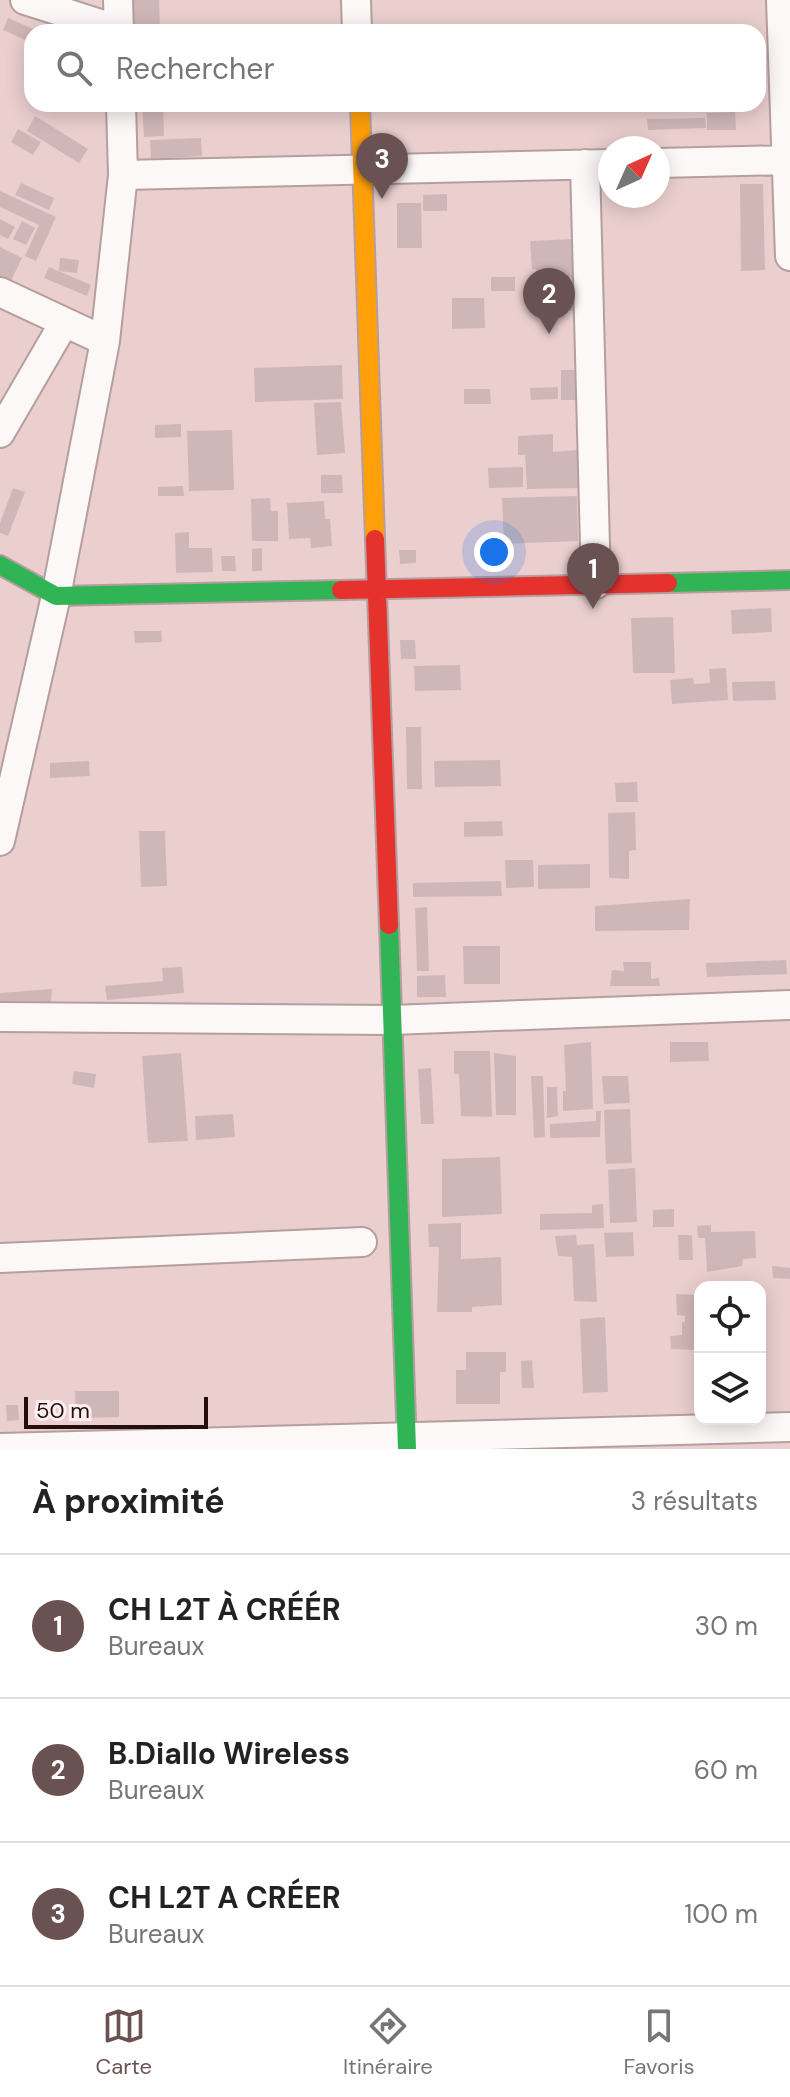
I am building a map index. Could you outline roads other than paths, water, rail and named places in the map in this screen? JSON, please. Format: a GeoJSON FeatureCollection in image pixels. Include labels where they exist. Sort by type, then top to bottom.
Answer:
{"type":"FeatureCollection","features":[{"type":"Feature","properties":{"kind":"street"},"geometry":{"type":"LineString","coordinates":[[25,0],[98,24]]}},
{"type":"Feature","properties":{"kind":"street"},"geometry":{"type":"LineString","coordinates":[[118,0],[119,24]]}},
{"type":"Feature","properties":{"kind":"street"},"geometry":{"type":"LineString","coordinates":[[356,0],[357,24]]}},
{"type":"Feature","properties":{"kind":"street"},"geometry":{"type":"LineString","coordinates":[[781,0],[790,256]]}},
{"type":"Feature","properties":{"kind":"street"},"geometry":{"type":"LineString","coordinates":[[0,841],[56,596],[105,341],[123,175],[121,112]]}},
{"type":"Feature","properties":{"kind":"street"},"geometry":{"type":"LineString","coordinates":[[360,112],[407,1443]]}},
{"type":"Feature","properties":{"kind":"street"},"geometry":{"type":"LineString","coordinates":[[670,163],[788,160]]}},
{"type":"Feature","properties":{"kind":"street"},"geometry":{"type":"LineString","coordinates":[[123,175],[598,164],[596,584]]}},
{"type":"Feature","properties":{"kind":"street"},"geometry":{"type":"LineString","coordinates":[[0,292],[105,341]]}},
{"type":"Feature","properties":{"kind":"street"},"geometry":{"type":"LineString","coordinates":[[0,433],[64,323]]}},
{"type":"Feature","properties":{"kind":"street"},"geometry":{"type":"LineString","coordinates":[[0,565],[56,596],[790,580]]}},
{"type":"Feature","properties":{"kind":"street"},"geometry":{"type":"LineString","coordinates":[[0,1017],[392,1020],[790,1005]]}},
{"type":"Feature","properties":{"kind":"street"},"geometry":{"type":"LineString","coordinates":[[0,1258],[362,1242]]}},
{"type":"Feature","properties":{"kind":"street"},"geometry":{"type":"LineString","coordinates":[[0,1448],[407,1443],[790,1427]]}},
{"type":"Feature","properties":{"kind":"place","name":"CH L2T A CRÉER"},"geometry":{"type":"Point","coordinates":[382,199]}},
{"type":"Feature","properties":{"kind":"place","name":"B.Diallo Wireless"},"geometry":{"type":"Point","coordinates":[549,334]}},
{"type":"Feature","properties":{"kind":"place","name":"CH L2T À CRÉÉR"},"geometry":{"type":"Point","coordinates":[593,609]}}]}
